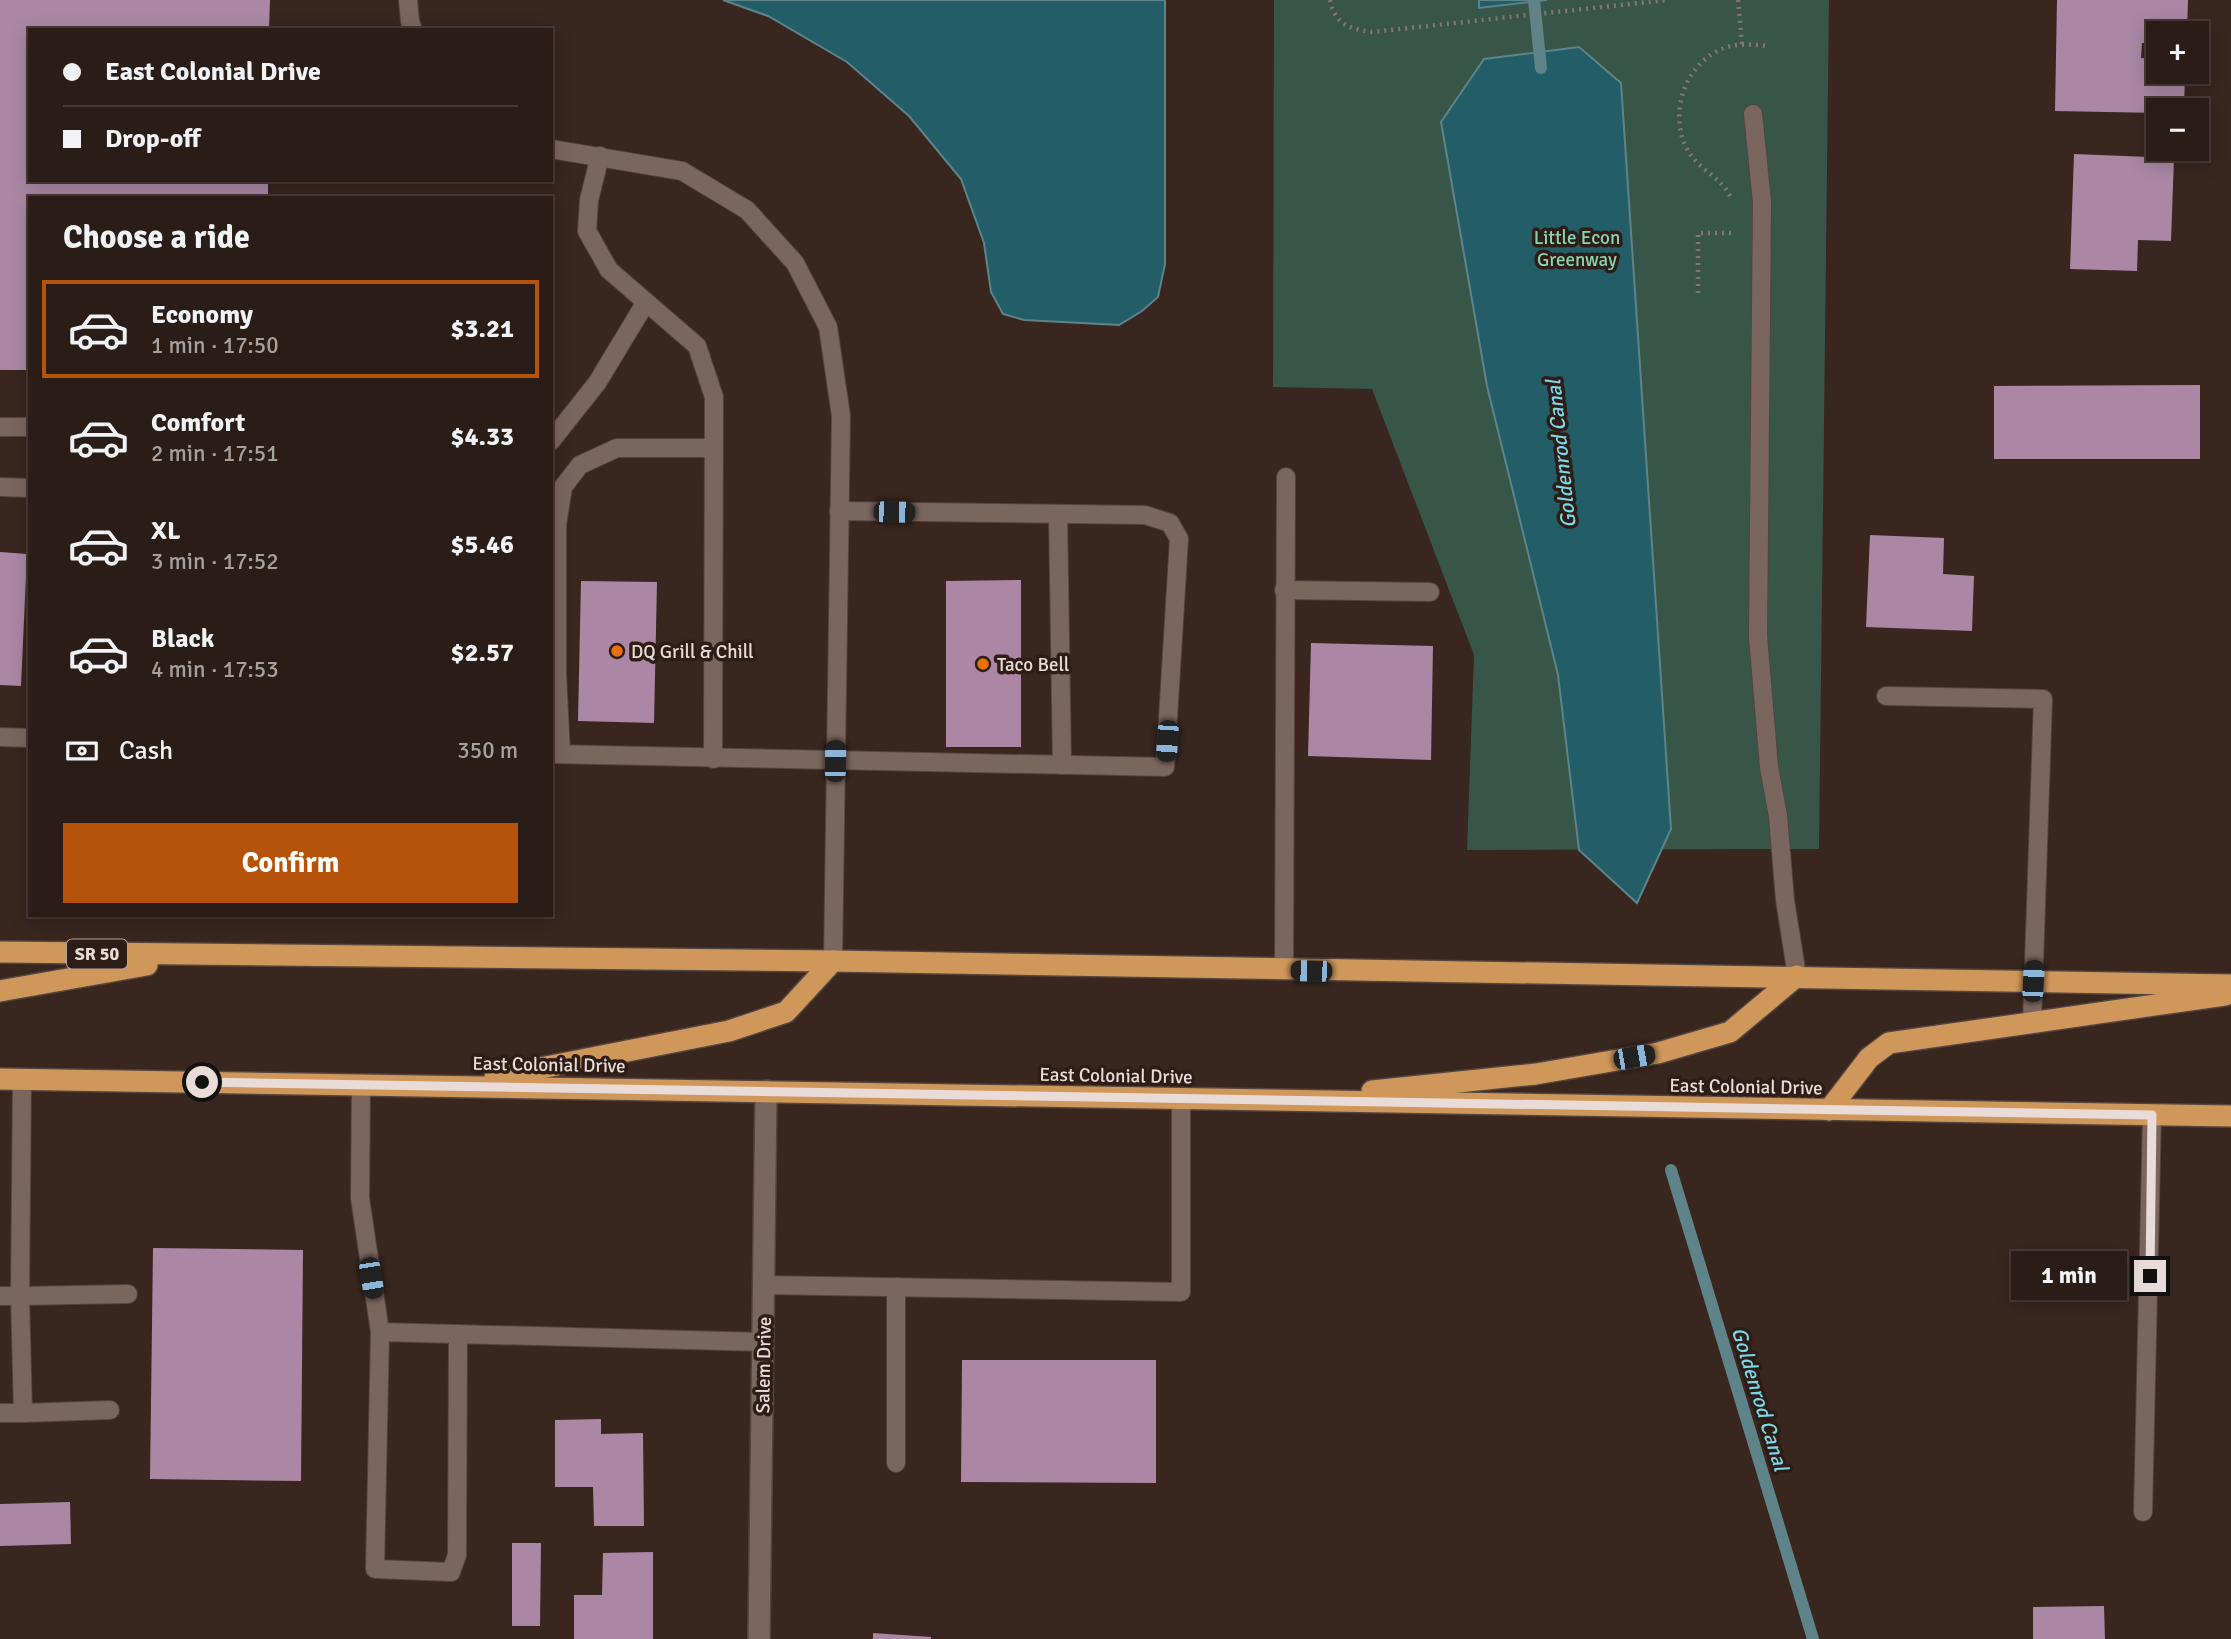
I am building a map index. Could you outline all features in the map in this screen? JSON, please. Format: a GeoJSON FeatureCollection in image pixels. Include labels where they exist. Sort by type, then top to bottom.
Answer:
{"type":"FeatureCollection","features":[{"type":"Feature","properties":{"kind":"highway","name":"SR 50"},"geometry":{"type":"LineString","coordinates":[[0,952],[833,961],[2231,985]]}},
{"type":"Feature","properties":{"kind":"highway"},"geometry":{"type":"LineString","coordinates":[[0,991],[193,956]]}},
{"type":"Feature","properties":{"kind":"highway"},"geometry":{"type":"LineString","coordinates":[[452,1086],[729,1031],[786,1012],[833,961]]}},
{"type":"Feature","properties":{"kind":"highway"},"geometry":{"type":"LineString","coordinates":[[1276,1101],[1536,1074],[1658,1053],[1730,1032],[1797,976]]}},
{"type":"Feature","properties":{"kind":"highway"},"geometry":{"type":"LineString","coordinates":[[1829,1110],[1869,1058],[1889,1043],[2231,995]]}},
{"type":"Feature","properties":{"kind":"highway","name":"East Colonial Drive"},"geometry":{"type":"LineString","coordinates":[[0,1079],[2231,1116]]}},
{"type":"Feature","properties":{"kind":"street","name":"Salem Drive"},"geometry":{"type":"LineString","coordinates":[[759,1639],[766,1091]]}},
{"type":"Feature","properties":{"kind":"lane"},"geometry":{"type":"LineString","coordinates":[[408,0],[412,28]]}},
{"type":"Feature","properties":{"kind":"lane"},"geometry":{"type":"LineString","coordinates":[[1753,114],[1762,202],[1759,662],[1769,767],[1778,816],[1785,900],[1797,976]]}},
{"type":"Feature","properties":{"kind":"lane"},"geometry":{"type":"LineString","coordinates":[[553,149],[682,172],[747,210],[795,263],[828,327],[841,416],[833,961]]}},
{"type":"Feature","properties":{"kind":"lane"},"geometry":{"type":"LineString","coordinates":[[600,156],[589,200],[587,231],[609,270],[697,346],[713,397],[713,759]]}},
{"type":"Feature","properties":{"kind":"lane"},"geometry":{"type":"LineString","coordinates":[[553,438],[597,383],[646,302]]}},
{"type":"Feature","properties":{"kind":"lane"},"geometry":{"type":"LineString","coordinates":[[0,427],[28,427]]}},
{"type":"Feature","properties":{"kind":"lane"},"geometry":{"type":"LineString","coordinates":[[713,448],[617,448],[580,465],[563,487],[557,525],[556,754],[1165,767],[1179,539],[1170,523],[1146,515],[839,511]]}},
{"type":"Feature","properties":{"kind":"lane"},"geometry":{"type":"LineString","coordinates":[[1284,970],[1286,478]]}},
{"type":"Feature","properties":{"kind":"lane"},"geometry":{"type":"LineString","coordinates":[[0,487],[28,488]]}},
{"type":"Feature","properties":{"kind":"lane"},"geometry":{"type":"LineString","coordinates":[[1058,514],[1062,765]]}},
{"type":"Feature","properties":{"kind":"lane"},"geometry":{"type":"LineString","coordinates":[[1284,590],[1430,592]]}},
{"type":"Feature","properties":{"kind":"lane"},"geometry":{"type":"LineString","coordinates":[[1886,696],[2043,699],[2032,1022]]}},
{"type":"Feature","properties":{"kind":"lane"},"geometry":{"type":"LineString","coordinates":[[0,737],[28,738]]}},
{"type":"Feature","properties":{"kind":"lane"},"geometry":{"type":"LineString","coordinates":[[22,1080],[20,1296],[23,1413]]}},
{"type":"Feature","properties":{"kind":"lane"},"geometry":{"type":"LineString","coordinates":[[361,1084],[360,1198],[380,1332],[376,1569],[451,1572],[457,1555],[458,1334]]}},
{"type":"Feature","properties":{"kind":"lane"},"geometry":{"type":"LineString","coordinates":[[764,1284],[1181,1292],[1181,1098]]}},
{"type":"Feature","properties":{"kind":"lane"},"geometry":{"type":"LineString","coordinates":[[2143,1511],[2152,1115]]}},
{"type":"Feature","properties":{"kind":"lane"},"geometry":{"type":"LineString","coordinates":[[895,1463],[896,1287]]}},
{"type":"Feature","properties":{"kind":"lane"},"geometry":{"type":"LineString","coordinates":[[0,1296],[128,1294]]}},
{"type":"Feature","properties":{"kind":"lane"},"geometry":{"type":"LineString","coordinates":[[380,1332],[763,1342]]}},
{"type":"Feature","properties":{"kind":"lane"},"geometry":{"type":"LineString","coordinates":[[0,1413],[110,1410]]}},
{"type":"Feature","properties":{"kind":"path"},"geometry":{"type":"LineString","coordinates":[[1330,0],[1337,19],[1345,26],[1372,32],[1667,0]]}},
{"type":"Feature","properties":{"kind":"path"},"geometry":{"type":"LineString","coordinates":[[1738,0],[1742,45]]}},
{"type":"Feature","properties":{"kind":"path"},"geometry":{"type":"LineString","coordinates":[[1732,205],[1725,186],[1698,164],[1686,147],[1681,135],[1679,104],[1686,82],[1713,54],[1723,48],[1742,45],[1767,46]]}},
{"type":"Feature","properties":{"kind":"path"},"geometry":{"type":"LineString","coordinates":[[1698,293],[1698,233],[1733,233],[1733,226]]}},
{"type":"Feature","properties":{"kind":"green space","name":"Little Econ Greenway"},"geometry":{"type":"Polygon","coordinates":[[[1274,0],[1829,0],[1819,849],[1467,850],[1474,655],[1372,389],[1273,387],[1274,0]]]}},
{"type":"Feature","properties":{"kind":"water"},"geometry":{"type":"Polygon","coordinates":[[[723,0],[1165,0],[1165,264],[1158,297],[1119,325],[1024,320],[1003,314],[991,292],[984,243],[961,179],[909,116],[847,62],[768,16],[723,0]]]}},
{"type":"Feature","properties":{"kind":"water"},"geometry":{"type":"Polygon","coordinates":[[[1479,0],[1547,0],[1479,8],[1479,0]]]}},
{"type":"Feature","properties":{"kind":"water"},"geometry":{"type":"Polygon","coordinates":[[[1579,47],[1621,83],[1671,829],[1637,903],[1579,850],[1558,675],[1487,386],[1441,122],[1484,59],[1579,47]]]}},
{"type":"Feature","properties":{"kind":"building"},"geometry":{"type":"Polygon","coordinates":[[[0,0],[270,0],[269,28],[28,28],[28,182],[268,182],[268,196],[28,196],[28,370],[0,370],[0,0]]]}},
{"type":"Feature","properties":{"kind":"building"},"geometry":{"type":"Polygon","coordinates":[[[2057,0],[2188,0],[2187,21],[2146,21],[2146,43],[2142,43],[2141,58],[2146,58],[2146,84],[2185,84],[2184,98],[2146,98],[2146,113],[2055,111],[2057,0]]]}},
{"type":"Feature","properties":{"kind":"building"},"geometry":{"type":"Polygon","coordinates":[[[2074,154],[2146,157],[2146,161],[2174,161],[2171,241],[2138,240],[2137,271],[2070,269],[2074,154]]]}},
{"type":"Feature","properties":{"kind":"building"},"geometry":{"type":"Polygon","coordinates":[[[2200,385],[2200,459],[1994,459],[1994,386],[2200,385]]]}},
{"type":"Feature","properties":{"kind":"building"},"geometry":{"type":"Polygon","coordinates":[[[1870,535],[1944,538],[1943,574],[1974,576],[1972,631],[1866,627],[1870,535]]]}},
{"type":"Feature","properties":{"kind":"building"},"geometry":{"type":"Polygon","coordinates":[[[0,552],[27,554],[21,686],[0,685],[0,552]]]}},
{"type":"Feature","properties":{"kind":"building","name":"Taco Bell"},"geometry":{"type":"Polygon","coordinates":[[[1021,580],[1021,747],[946,747],[946,581],[1021,580]]]}},
{"type":"Feature","properties":{"kind":"building","name":"DQ Grill & Chill"},"geometry":{"type":"Polygon","coordinates":[[[581,581],[657,582],[654,723],[578,721],[581,581]]]}},
{"type":"Feature","properties":{"kind":"building"},"geometry":{"type":"Polygon","coordinates":[[[1311,643],[1433,646],[1431,760],[1308,756],[1311,643]]]}},
{"type":"Feature","properties":{"kind":"building"},"geometry":{"type":"Polygon","coordinates":[[[153,1248],[303,1250],[301,1481],[150,1479],[153,1248]]]}},
{"type":"Feature","properties":{"kind":"building"},"geometry":{"type":"Polygon","coordinates":[[[962,1360],[1156,1360],[1156,1483],[961,1482],[962,1360]]]}},
{"type":"Feature","properties":{"kind":"building"},"geometry":{"type":"Polygon","coordinates":[[[601,1419],[601,1434],[643,1433],[644,1526],[594,1526],[593,1487],[555,1487],[555,1420],[601,1419]]]}},
{"type":"Feature","properties":{"kind":"building"},"geometry":{"type":"Polygon","coordinates":[[[70,1502],[71,1544],[0,1546],[0,1504],[70,1502]]]}},
{"type":"Feature","properties":{"kind":"building"},"geometry":{"type":"Polygon","coordinates":[[[512,1543],[541,1543],[540,1626],[512,1626],[512,1543]]]}},
{"type":"Feature","properties":{"kind":"building"},"geometry":{"type":"Polygon","coordinates":[[[653,1552],[653,1639],[574,1639],[574,1595],[602,1595],[603,1553],[653,1552]]]}},
{"type":"Feature","properties":{"kind":"building"},"geometry":{"type":"Polygon","coordinates":[[[2104,1606],[2105,1639],[2033,1639],[2033,1607],[2104,1606]]]}},
{"type":"Feature","properties":{"kind":"building"},"geometry":{"type":"Polygon","coordinates":[[[873,1633],[931,1637],[931,1639],[873,1639],[873,1633]]]}},
{"type":"Feature","properties":{"kind":"waterway","name":"Goldenrod Canal"},"geometry":{"type":"LineString","coordinates":[[1534,0],[1541,68]]}},
{"type":"Feature","properties":{"kind":"waterway","name":"Goldenrod Canal"},"geometry":{"type":"LineString","coordinates":[[1671,1170],[1813,1639]]}},
{"type":"Feature","properties":{"kind":"place","name":"DQ Grill & Chill"},"geometry":{"type":"Point","coordinates":[617,651]}},
{"type":"Feature","properties":{"kind":"place","name":"Taco Bell"},"geometry":{"type":"Point","coordinates":[983,664]}},
{"type":"Feature","properties":{"kind":"route"},"geometry":{"type":"LineString","coordinates":[[202,1082],[2152,1115],[2150,1276]]}}]}
